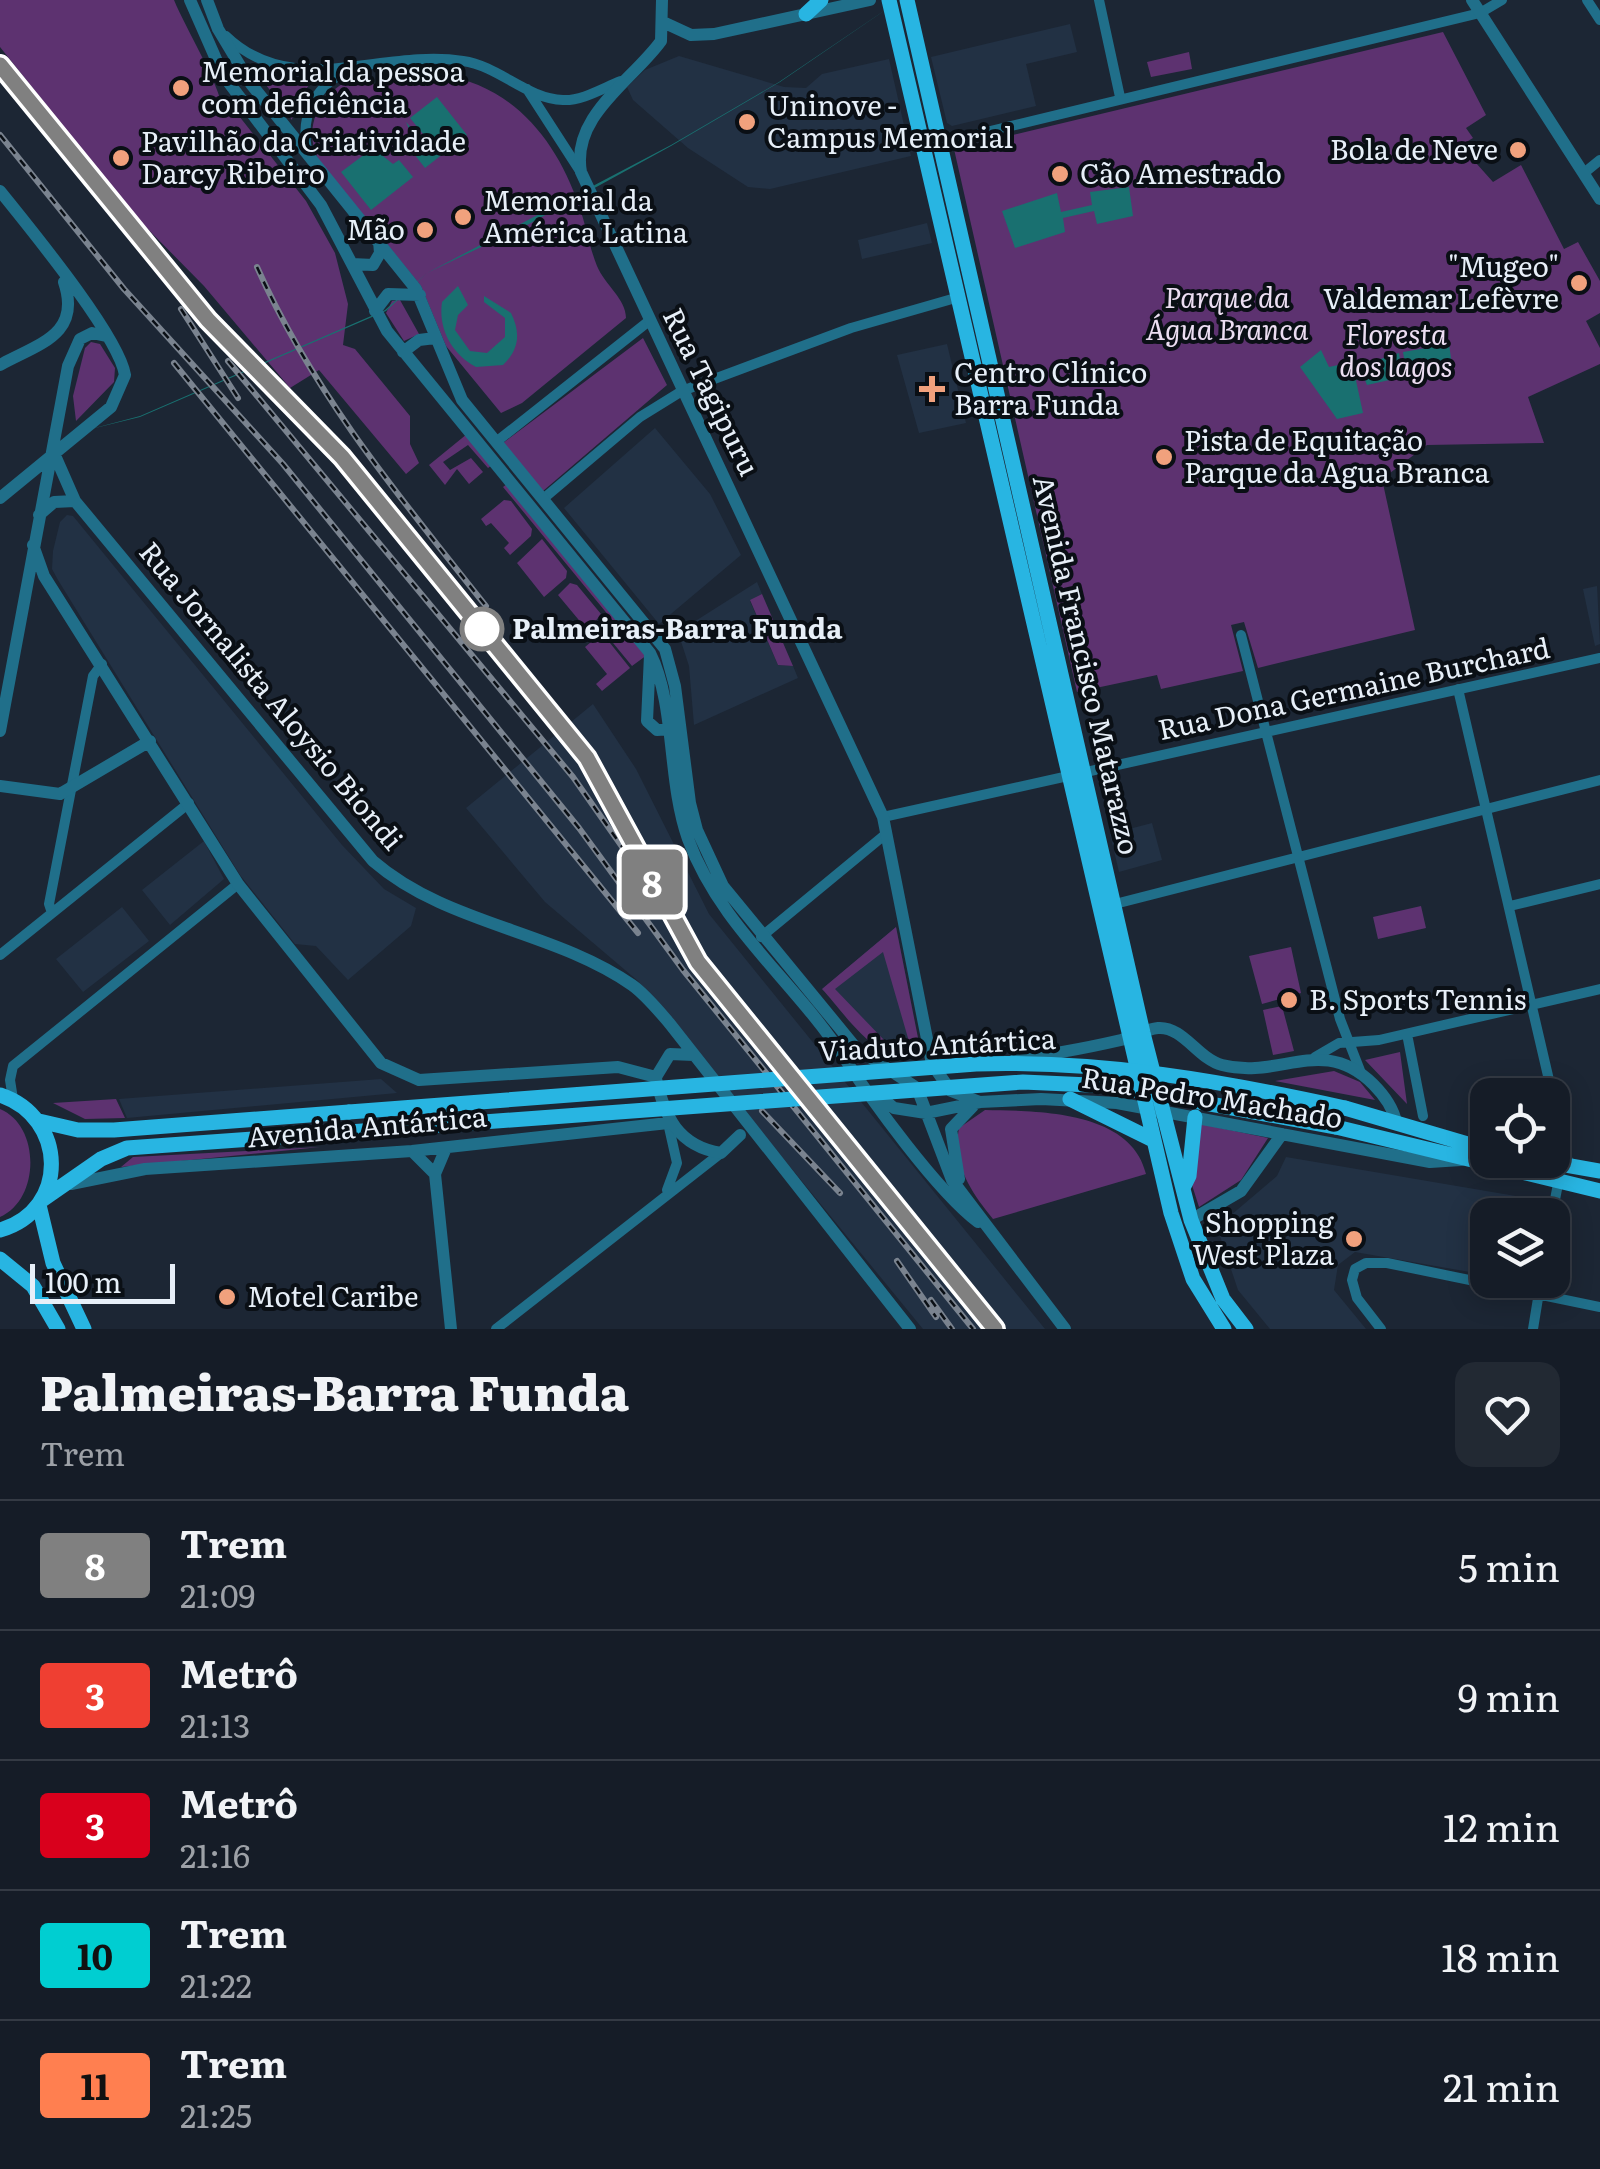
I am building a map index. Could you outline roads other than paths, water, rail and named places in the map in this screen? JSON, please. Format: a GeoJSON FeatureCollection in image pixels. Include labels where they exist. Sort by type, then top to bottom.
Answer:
{"type":"FeatureCollection","features":[{"type":"Feature","properties":{"kind":"main road"},"geometry":{"type":"LineString","coordinates":[[806,14],[821,0]]}},
{"type":"Feature","properties":{"kind":"main road","name":"Avenida Francisco Matarazzo"},"geometry":{"type":"LineString","coordinates":[[889,0],[1077,773],[1115,904],[1153,1140],[1181,1248],[1193,1279],[1224,1329]]}},
{"type":"Feature","properties":{"kind":"main road","name":"Avenida Francisco Matarazzo"},"geometry":{"type":"LineString","coordinates":[[907,0],[1135,1036],[1164,1111],[1191,1220],[1224,1299],[1246,1329]]}},
{"type":"Feature","properties":{"kind":"main road","name":"Viaduto Antártica"},"geometry":{"type":"LineString","coordinates":[[349,1112],[976,1064],[1056,1062],[1206,1079],[1396,1122]]}},
{"type":"Feature","properties":{"kind":"main road","name":"Viaduto Antártica"},"geometry":{"type":"LineString","coordinates":[[349,1132],[1023,1082],[1112,1086],[1336,1127],[1462,1160]]}},
{"type":"Feature","properties":{"kind":"main road"},"geometry":{"type":"LineString","coordinates":[[7,1097],[40,1121],[53,1161],[40,1202],[53,1263],[84,1329]]}},
{"type":"Feature","properties":{"kind":"main road"},"geometry":{"type":"LineString","coordinates":[[1070,1099],[1153,1140]]}},
{"type":"Feature","properties":{"kind":"main road","name":"Avenida Antártica"},"geometry":{"type":"LineString","coordinates":[[40,1121],[78,1130],[114,1130],[349,1112]]}},
{"type":"Feature","properties":{"kind":"main road"},"geometry":{"type":"LineString","coordinates":[[1183,1188],[1189,1176],[1196,1117]]}},
{"type":"Feature","properties":{"kind":"main road"},"geometry":{"type":"LineString","coordinates":[[1396,1122],[1470,1145]]}},
{"type":"Feature","properties":{"kind":"main road","name":"Avenida Antártica"},"geometry":{"type":"LineString","coordinates":[[0,1230],[26,1219],[40,1202],[71,1184],[101,1159],[127,1148],[349,1132]]}},
{"type":"Feature","properties":{"kind":"main road"},"geometry":{"type":"LineString","coordinates":[[1462,1160],[1600,1191]]}},
{"type":"Feature","properties":{"kind":"main road"},"geometry":{"type":"LineString","coordinates":[[1570,1166],[1600,1171]]}},
{"type":"Feature","properties":{"kind":"main road"},"geometry":{"type":"LineString","coordinates":[[0,1259],[33,1286],[58,1329]]}},
{"type":"Feature","properties":{"kind":"street"},"geometry":{"type":"LineString","coordinates":[[190,0],[224,75],[311,189],[375,311],[403,352],[650,653],[647,721],[652,728],[673,729]]}},
{"type":"Feature","properties":{"kind":"street"},"geometry":{"type":"LineString","coordinates":[[207,0],[218,29],[251,84],[420,295],[460,397],[665,649],[689,841],[722,905],[856,1048],[916,1088],[945,1166],[984,1227],[1065,1329]]}},
{"type":"Feature","properties":{"kind":"street"},"geometry":{"type":"LineString","coordinates":[[581,172],[578,150],[587,127],[662,40],[662,0]]}},
{"type":"Feature","properties":{"kind":"street"},"geometry":{"type":"LineString","coordinates":[[665,23],[701,35],[870,0]]}},
{"type":"Feature","properties":{"kind":"street"},"geometry":{"type":"LineString","coordinates":[[1099,0],[1120,97]]}},
{"type":"Feature","properties":{"kind":"street"},"geometry":{"type":"LineString","coordinates":[[1472,0],[1600,199]]}},
{"type":"Feature","properties":{"kind":"street"},"geometry":{"type":"LineString","coordinates":[[924,147],[1480,13],[1502,0]]}},
{"type":"Feature","properties":{"kind":"street"},"geometry":{"type":"LineString","coordinates":[[1588,0],[1600,20]]}},
{"type":"Feature","properties":{"kind":"street"},"geometry":{"type":"LineString","coordinates":[[218,29],[270,66],[297,71],[468,61],[526,88],[564,100],[630,77]]}},
{"type":"Feature","properties":{"kind":"street"},"geometry":{"type":"LineString","coordinates":[[308,155],[304,136],[310,104],[334,78],[362,65]]}},
{"type":"Feature","properties":{"kind":"street"},"geometry":{"type":"LineString","coordinates":[[526,88],[581,172]]}},
{"type":"Feature","properties":{"kind":"street"},"geometry":{"type":"LineString","coordinates":[[1584,173],[1600,160]]}},
{"type":"Feature","properties":{"kind":"street","name":"Rua Tagipuru"},"geometry":{"type":"LineString","coordinates":[[581,172],[883,817],[932,1064]]}},
{"type":"Feature","properties":{"kind":"street"},"geometry":{"type":"LineString","coordinates":[[0,190],[59,265],[106,336],[125,374],[111,407],[0,498]]}},
{"type":"Feature","properties":{"kind":"street"},"geometry":{"type":"LineString","coordinates":[[352,264],[374,265],[380,253],[379,241]]}},
{"type":"Feature","properties":{"kind":"street"},"geometry":{"type":"LineString","coordinates":[[0,364],[64,327],[69,316],[59,265]]}},
{"type":"Feature","properties":{"kind":"street"},"geometry":{"type":"LineString","coordinates":[[375,311],[383,298],[394,292],[420,295]]}},
{"type":"Feature","properties":{"kind":"street"},"geometry":{"type":"LineString","coordinates":[[544,499],[640,418],[682,391],[851,328],[959,297]]}},
{"type":"Feature","properties":{"kind":"street"},"geometry":{"type":"LineString","coordinates":[[496,442],[649,321]]}},
{"type":"Feature","properties":{"kind":"street"},"geometry":{"type":"LineString","coordinates":[[0,731],[68,366],[80,340],[92,332],[106,336]]}},
{"type":"Feature","properties":{"kind":"street"},"geometry":{"type":"LineString","coordinates":[[49,338],[65,344],[68,366]]}},
{"type":"Feature","properties":{"kind":"street"},"geometry":{"type":"LineString","coordinates":[[403,352],[419,340],[435,338]]}},
{"type":"Feature","properties":{"kind":"street","name":"Rua Jornalista Aloysio Biondi"},"geometry":{"type":"LineString","coordinates":[[53,451],[76,501],[372,861],[412,890],[578,957],[635,987],[694,1054],[910,1329]]}},
{"type":"Feature","properties":{"kind":"street"},"geometry":{"type":"LineString","coordinates":[[37,517],[54,502],[76,501]]}},
{"type":"Feature","properties":{"kind":"street"},"geometry":{"type":"LineString","coordinates":[[32,545],[53,589],[238,884],[381,1062],[399,1075],[436,1080],[618,1068],[656,1076]]}},
{"type":"Feature","properties":{"kind":"street"},"geometry":{"type":"LineString","coordinates":[[20,615],[35,595],[53,589]]}},
{"type":"Feature","properties":{"kind":"street"},"geometry":{"type":"LineString","coordinates":[[1242,634],[1348,1043],[1361,1073],[1387,1100],[1396,1122]]}},
{"type":"Feature","properties":{"kind":"street","name":"Rua Dona Germaine Burchard"},"geometry":{"type":"LineString","coordinates":[[883,817],[1600,658]]}},
{"type":"Feature","properties":{"kind":"street"},"geometry":{"type":"LineString","coordinates":[[52,913],[49,904],[68,790],[93,676],[102,664]]}},
{"type":"Feature","properties":{"kind":"street"},"geometry":{"type":"LineString","coordinates":[[1458,688],[1550,1078]]}},
{"type":"Feature","properties":{"kind":"street"},"geometry":{"type":"LineString","coordinates":[[0,786],[54,795],[150,741]]}},
{"type":"Feature","properties":{"kind":"street"},"geometry":{"type":"LineString","coordinates":[[1115,904],[1600,780]]}},
{"type":"Feature","properties":{"kind":"street"},"geometry":{"type":"LineString","coordinates":[[0,955],[189,803]]}},
{"type":"Feature","properties":{"kind":"street"},"geometry":{"type":"LineString","coordinates":[[756,941],[888,833]]}},
{"type":"Feature","properties":{"kind":"street"},"geometry":{"type":"LineString","coordinates":[[7,1097],[14,1066],[238,884]]}},
{"type":"Feature","properties":{"kind":"street"},"geometry":{"type":"LineString","coordinates":[[1510,906],[1600,884]]}},
{"type":"Feature","properties":{"kind":"street"},"geometry":{"type":"LineString","coordinates":[[756,941],[862,1087],[954,1198],[984,1227]]}},
{"type":"Feature","properties":{"kind":"street","name":"Rua Pedro Machado"},"geometry":{"type":"LineString","coordinates":[[882,1066],[1054,1055],[1160,1028],[1218,1064],[1253,1071],[1315,1057],[1348,1043],[1407,1034],[1600,989]]}},
{"type":"Feature","properties":{"kind":"street"},"geometry":{"type":"LineString","coordinates":[[1407,1034],[1423,1116]]}},
{"type":"Feature","properties":{"kind":"street"},"geometry":{"type":"LineString","coordinates":[[1188,1042],[1196,1062],[1196,1117]]}},
{"type":"Feature","properties":{"kind":"street"},"geometry":{"type":"LineString","coordinates":[[664,1195],[677,1163],[656,1076],[670,1054],[694,1054]]}},
{"type":"Feature","properties":{"kind":"street","name":"Rua Pedro Machado"},"geometry":{"type":"LineString","coordinates":[[843,1056],[894,1108],[926,1113],[980,1102],[1070,1099],[1164,1111],[1430,1162],[1462,1160]]}},
{"type":"Feature","properties":{"kind":"street","name":"Rua Pedro Machado"},"geometry":{"type":"LineString","coordinates":[[1315,1057],[1361,1073]]}},
{"type":"Feature","properties":{"kind":"street"},"geometry":{"type":"LineString","coordinates":[[932,1064],[951,1091],[980,1102]]}},
{"type":"Feature","properties":{"kind":"street"},"geometry":{"type":"LineString","coordinates":[[1227,1123],[1216,1109],[1216,1095],[1226,1082],[1253,1071]]}},
{"type":"Feature","properties":{"kind":"street"},"geometry":{"type":"LineString","coordinates":[[725,1094],[740,1136],[768,1148]]}},
{"type":"Feature","properties":{"kind":"street"},"geometry":{"type":"LineString","coordinates":[[964,1196],[951,1150],[950,1129],[960,1114],[980,1102]]}},
{"type":"Feature","properties":{"kind":"street"},"geometry":{"type":"LineString","coordinates":[[668,1122],[689,1140],[720,1153]]}},
{"type":"Feature","properties":{"kind":"street","name":"Avenida Antártica"},"geometry":{"type":"LineString","coordinates":[[71,1184],[145,1169],[446,1148],[668,1122]]}},
{"type":"Feature","properties":{"kind":"street"},"geometry":{"type":"LineString","coordinates":[[1191,1220],[1240,1191],[1282,1134]]}},
{"type":"Feature","properties":{"kind":"street"},"geometry":{"type":"LineString","coordinates":[[496,1329],[740,1136]]}},
{"type":"Feature","properties":{"kind":"street"},"geometry":{"type":"LineString","coordinates":[[446,1148],[435,1174],[452,1325]]}},
{"type":"Feature","properties":{"kind":"street"},"geometry":{"type":"LineString","coordinates":[[412,1151],[435,1174]]}},
{"type":"Feature","properties":{"kind":"street"},"geometry":{"type":"LineString","coordinates":[[1555,1198],[1558,1184]]}},
{"type":"Feature","properties":{"kind":"street"},"geometry":{"type":"LineString","coordinates":[[1381,1329],[1353,1287],[1355,1270],[1366,1263],[1388,1263],[1470,1280]]}},
{"type":"Feature","properties":{"kind":"street"},"geometry":{"type":"LineString","coordinates":[[1533,1329],[1538,1298]]}},
{"type":"Feature","properties":{"kind":"street"},"geometry":{"type":"LineString","coordinates":[[1558,1298],[1600,1307]]}},
{"type":"Feature","properties":{"kind":"waterway"},"geometry":{"type":"LineString","coordinates":[[1356,379],[1364,378]]}},
{"type":"Feature","properties":{"kind":"railway"},"geometry":{"type":"LineString","coordinates":[[0,65],[208,319],[342,457],[587,758],[699,962],[995,1329]]}},
{"type":"Feature","properties":{"kind":"railway"},"geometry":{"type":"LineString","coordinates":[[0,135],[124,289],[283,464],[579,828],[683,970],[973,1329]]}},
{"type":"Feature","properties":{"kind":"railway"},"geometry":{"type":"LineString","coordinates":[[257,267],[331,401],[486,606]]}},
{"type":"Feature","properties":{"kind":"railway"},"geometry":{"type":"LineString","coordinates":[[181,309],[238,398]]}},
{"type":"Feature","properties":{"kind":"railway"},"geometry":{"type":"LineString","coordinates":[[228,361],[573,777],[630,858]]}},
{"type":"Feature","properties":{"kind":"railway"},"geometry":{"type":"LineString","coordinates":[[174,363],[638,933]]}},
{"type":"Feature","properties":{"kind":"railway"},"geometry":{"type":"LineString","coordinates":[[762,1111],[840,1193]]}},
{"type":"Feature","properties":{"kind":"railway"},"geometry":{"type":"LineString","coordinates":[[897,1261],[936,1317]]}},
{"type":"Feature","properties":{"kind":"railway"},"geometry":{"type":"LineString","coordinates":[[931,1300],[952,1329]]}},
{"type":"Feature","properties":{"kind":"train","name":"8"},"geometry":{"type":"LineString","coordinates":[[0,65],[208,320],[342,457],[587,758],[698,962],[995,1329]]}},
{"type":"Feature","properties":{"kind":"place","name":"Memorial da pessoa com deficiência"},"geometry":{"type":"Point","coordinates":[181,88]}},
{"type":"Feature","properties":{"kind":"place","name":"Uninove - Campus Memorial"},"geometry":{"type":"Point","coordinates":[747,122]}},
{"type":"Feature","properties":{"kind":"place","name":"Bola de Neve"},"geometry":{"type":"Point","coordinates":[1518,150]}},
{"type":"Feature","properties":{"kind":"place","name":"Pavilhão da Criatividade Darcy Ribeiro"},"geometry":{"type":"Point","coordinates":[121,158]}},
{"type":"Feature","properties":{"kind":"place","name":"Cão Amestrado"},"geometry":{"type":"Point","coordinates":[1060,174]}},
{"type":"Feature","properties":{"kind":"place","name":"Memorial da América Latina"},"geometry":{"type":"Point","coordinates":[463,217]}},
{"type":"Feature","properties":{"kind":"place","name":"Mão"},"geometry":{"type":"Point","coordinates":[425,230]}},
{"type":"Feature","properties":{"kind":"place","name":"\"Mugeo\" Valdemar Lefèvre"},"geometry":{"type":"Point","coordinates":[1579,283]}},
{"type":"Feature","properties":{"kind":"place","name":"Centro Clínico Barra Funda"},"geometry":{"type":"Point","coordinates":[932,389]}},
{"type":"Feature","properties":{"kind":"place","name":"Pista de Equitação Parque da Agua Branca"},"geometry":{"type":"Point","coordinates":[1164,457]}},
{"type":"Feature","properties":{"kind":"place","name":"Palmeiras-Barra Funda"},"geometry":{"type":"Point","coordinates":[482,629]}},
{"type":"Feature","properties":{"kind":"place","name":"B. Sports Tennis"},"geometry":{"type":"Point","coordinates":[1289,1000]}},
{"type":"Feature","properties":{"kind":"place","name":"Shopping West Plaza"},"geometry":{"type":"Point","coordinates":[1354,1239]}},
{"type":"Feature","properties":{"kind":"place","name":"Motel Caribe"},"geometry":{"type":"Point","coordinates":[227,1297]}},
{"type":"Feature","properties":{"kind":"park label","name":"Parque da Água Branca"},"geometry":{"type":"Point","coordinates":[1227,314]}},
{"type":"Feature","properties":{"kind":"park label","name":"Floresta dos lagos"},"geometry":{"type":"Point","coordinates":[1396,351]}}]}
